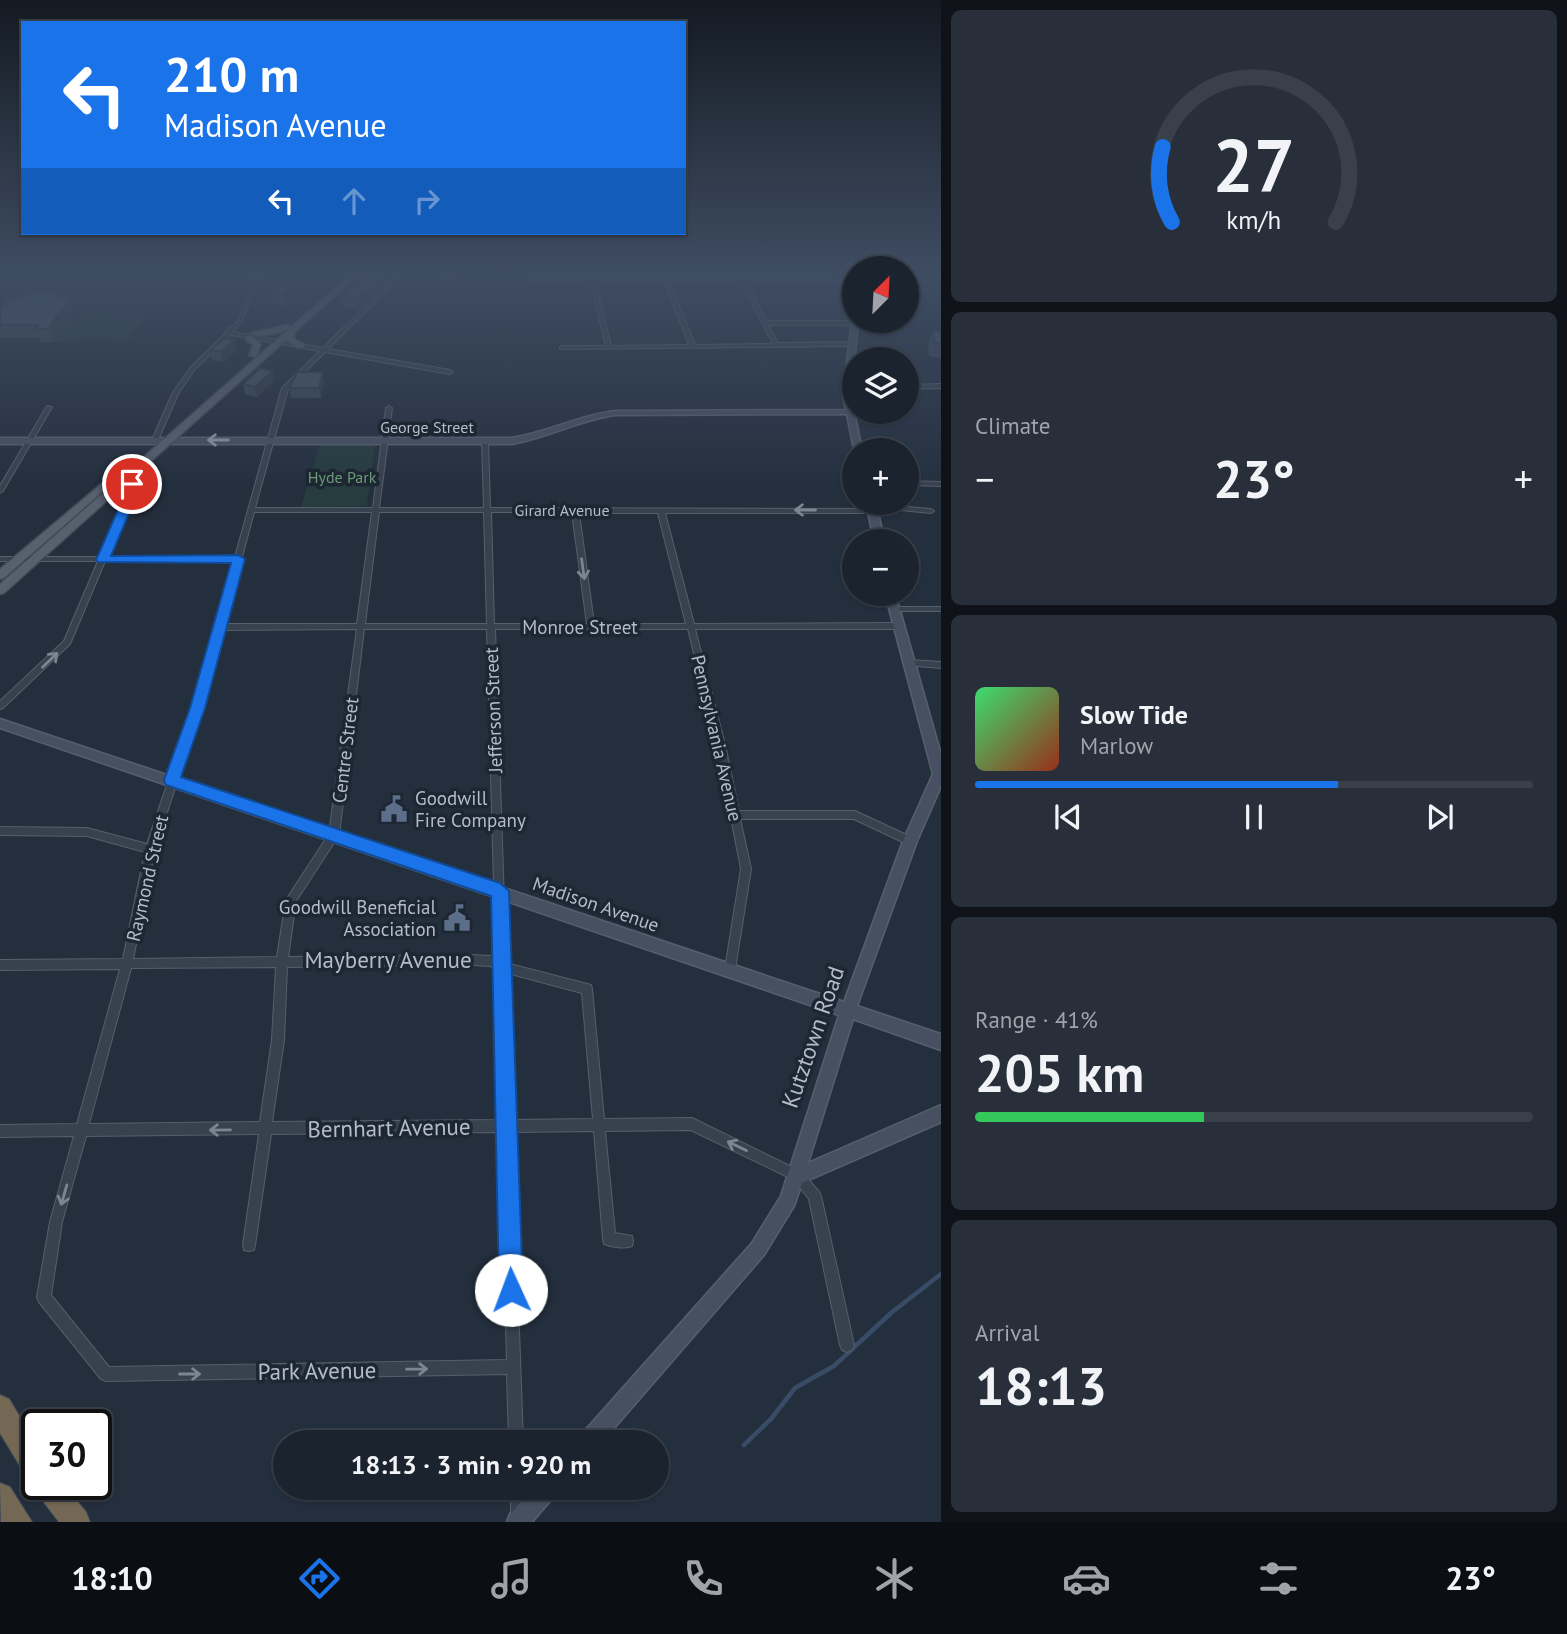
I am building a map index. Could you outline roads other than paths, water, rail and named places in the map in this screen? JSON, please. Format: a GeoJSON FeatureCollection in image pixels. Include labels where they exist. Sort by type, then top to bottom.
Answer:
{"type":"FeatureCollection","features":[{"type":"Feature","properties":{"kind":"highway"},"geometry":{"type":"LineString","coordinates":[[0,1408],[21,1444]]}},
{"type":"Feature","properties":{"kind":"highway"},"geometry":{"type":"LineString","coordinates":[[0,1432],[21,1455]]}},
{"type":"Feature","properties":{"kind":"highway"},"geometry":{"type":"LineString","coordinates":[[0,1497],[18,1522]]}},
{"type":"Feature","properties":{"kind":"highway"},"geometry":{"type":"LineString","coordinates":[[59,1500],[76,1522]]}},
{"type":"Feature","properties":{"kind":"main road"},"geometry":{"type":"LineString","coordinates":[[253,355],[256,346]]}},
{"type":"Feature","properties":{"kind":"main road"},"geometry":{"type":"LineString","coordinates":[[0,575],[253,355],[267,346]]}},
{"type":"Feature","properties":{"kind":"main road"},"geometry":{"type":"LineString","coordinates":[[0,590],[270,346]]}},
{"type":"Feature","properties":{"kind":"main road","name":"Madison Avenue"},"geometry":{"type":"LineString","coordinates":[[500,891],[940,1042]]}},
{"type":"Feature","properties":{"kind":"street"},"geometry":{"type":"LineString","coordinates":[[155,440],[176,392],[213,346]]}},
{"type":"Feature","properties":{"kind":"street"},"geometry":{"type":"LineString","coordinates":[[302,346],[450,372]]}},
{"type":"Feature","properties":{"kind":"street","name":"Raymond Street"},"geometry":{"type":"LineString","coordinates":[[121,1374],[106,1374],[44,1297],[56,1222],[127,964],[150,849],[197,708],[269,441],[287,384],[327,346]]}},
{"type":"Feature","properties":{"kind":"street"},"geometry":{"type":"LineString","coordinates":[[562,348],[774,346]]}},
{"type":"Feature","properties":{"kind":"street"},"geometry":{"type":"LineString","coordinates":[[919,387],[940,386]]}},
{"type":"Feature","properties":{"kind":"street"},"geometry":{"type":"LineString","coordinates":[[0,491],[49,407]]}},
{"type":"Feature","properties":{"kind":"street","name":"Centre Street"},"geometry":{"type":"LineString","coordinates":[[249,1245],[278,1040],[282,960],[291,900],[334,835],[389,408]]}},
{"type":"Feature","properties":{"kind":"street","name":"George Street"},"geometry":{"type":"LineString","coordinates":[[0,442],[485,440],[535,437],[576,420],[615,413],[842,412]]}},
{"type":"Feature","properties":{"kind":"street","name":"Jefferson Street"},"geometry":{"type":"LineString","coordinates":[[485,440],[516,1430]]}},
{"type":"Feature","properties":{"kind":"street"},"geometry":{"type":"LineString","coordinates":[[0,706],[64,647],[134,487],[122,481]]}},
{"type":"Feature","properties":{"kind":"street"},"geometry":{"type":"LineString","coordinates":[[919,483],[940,484]]}},
{"type":"Feature","properties":{"kind":"street","name":"Girard Avenue"},"geometry":{"type":"LineString","coordinates":[[251,510],[661,510],[842,507]]}},
{"type":"Feature","properties":{"kind":"street"},"geometry":{"type":"LineString","coordinates":[[575,510],[591,627]]}},
{"type":"Feature","properties":{"kind":"street","name":"Pennsylvania Avenue"},"geometry":{"type":"LineString","coordinates":[[661,510],[721,745],[746,869],[746,884],[730,969]]}},
{"type":"Feature","properties":{"kind":"street","name":"Girard Avenue"},"geometry":{"type":"LineString","coordinates":[[919,510],[931,511]]}},
{"type":"Feature","properties":{"kind":"street"},"geometry":{"type":"LineString","coordinates":[[0,559],[238,559]]}},
{"type":"Feature","properties":{"kind":"street","name":"Kutztown Road"},"geometry":{"type":"LineString","coordinates":[[599,1430],[758,1249],[788,1200],[798,1176],[848,1010],[910,841],[940,777],[892,606]]}},
{"type":"Feature","properties":{"kind":"street"},"geometry":{"type":"LineString","coordinates":[[893,609],[940,609]]}},
{"type":"Feature","properties":{"kind":"street","name":"Monroe Street"},"geometry":{"type":"LineString","coordinates":[[219,627],[898,626]]}},
{"type":"Feature","properties":{"kind":"street"},"geometry":{"type":"LineString","coordinates":[[909,663],[940,665]]}},
{"type":"Feature","properties":{"kind":"street","name":"Madison Avenue"},"geometry":{"type":"LineString","coordinates":[[0,723],[500,891]]}},
{"type":"Feature","properties":{"kind":"street"},"geometry":{"type":"LineString","coordinates":[[734,815],[855,816],[910,841]]}},
{"type":"Feature","properties":{"kind":"street"},"geometry":{"type":"LineString","coordinates":[[0,831],[87,832],[150,849]]}},
{"type":"Feature","properties":{"kind":"street","name":"Mayberry Avenue"},"geometry":{"type":"LineString","coordinates":[[0,965],[472,960],[491,961],[502,967],[587,989],[610,1239],[626,1241]]}},
{"type":"Feature","properties":{"kind":"street"},"geometry":{"type":"LineString","coordinates":[[847,1345],[815,1196],[798,1176],[940,1113]]}},
{"type":"Feature","properties":{"kind":"street","name":"Bernhart Avenue"},"geometry":{"type":"LineString","coordinates":[[0,1131],[692,1124],[798,1176]]}},
{"type":"Feature","properties":{"kind":"street","name":"Park Avenue"},"geometry":{"type":"LineString","coordinates":[[121,1374],[513,1367]]}},
{"type":"Feature","properties":{"kind":"street"},"geometry":{"type":"LineString","coordinates":[[518,1500],[519,1521]]}},
{"type":"Feature","properties":{"kind":"street"},"geometry":{"type":"LineString","coordinates":[[519,1521],[537,1500]]}},
{"type":"Feature","properties":{"kind":"waterway"},"geometry":{"type":"LineString","coordinates":[[744,1445],[771,1419],[795,1388],[834,1366],[891,1313],[941,1274]]}},
{"type":"Feature","properties":{"kind":"place","name":"Goodwill Fire Company"},"geometry":{"type":"Point","coordinates":[394,809]}},
{"type":"Feature","properties":{"kind":"place","name":"Goodwill Beneficial Association"},"geometry":{"type":"Point","coordinates":[457,918]}},
{"type":"Feature","properties":{"kind":"park label","name":"Hyde Park"},"geometry":{"type":"Point","coordinates":[342,477]}}]}
